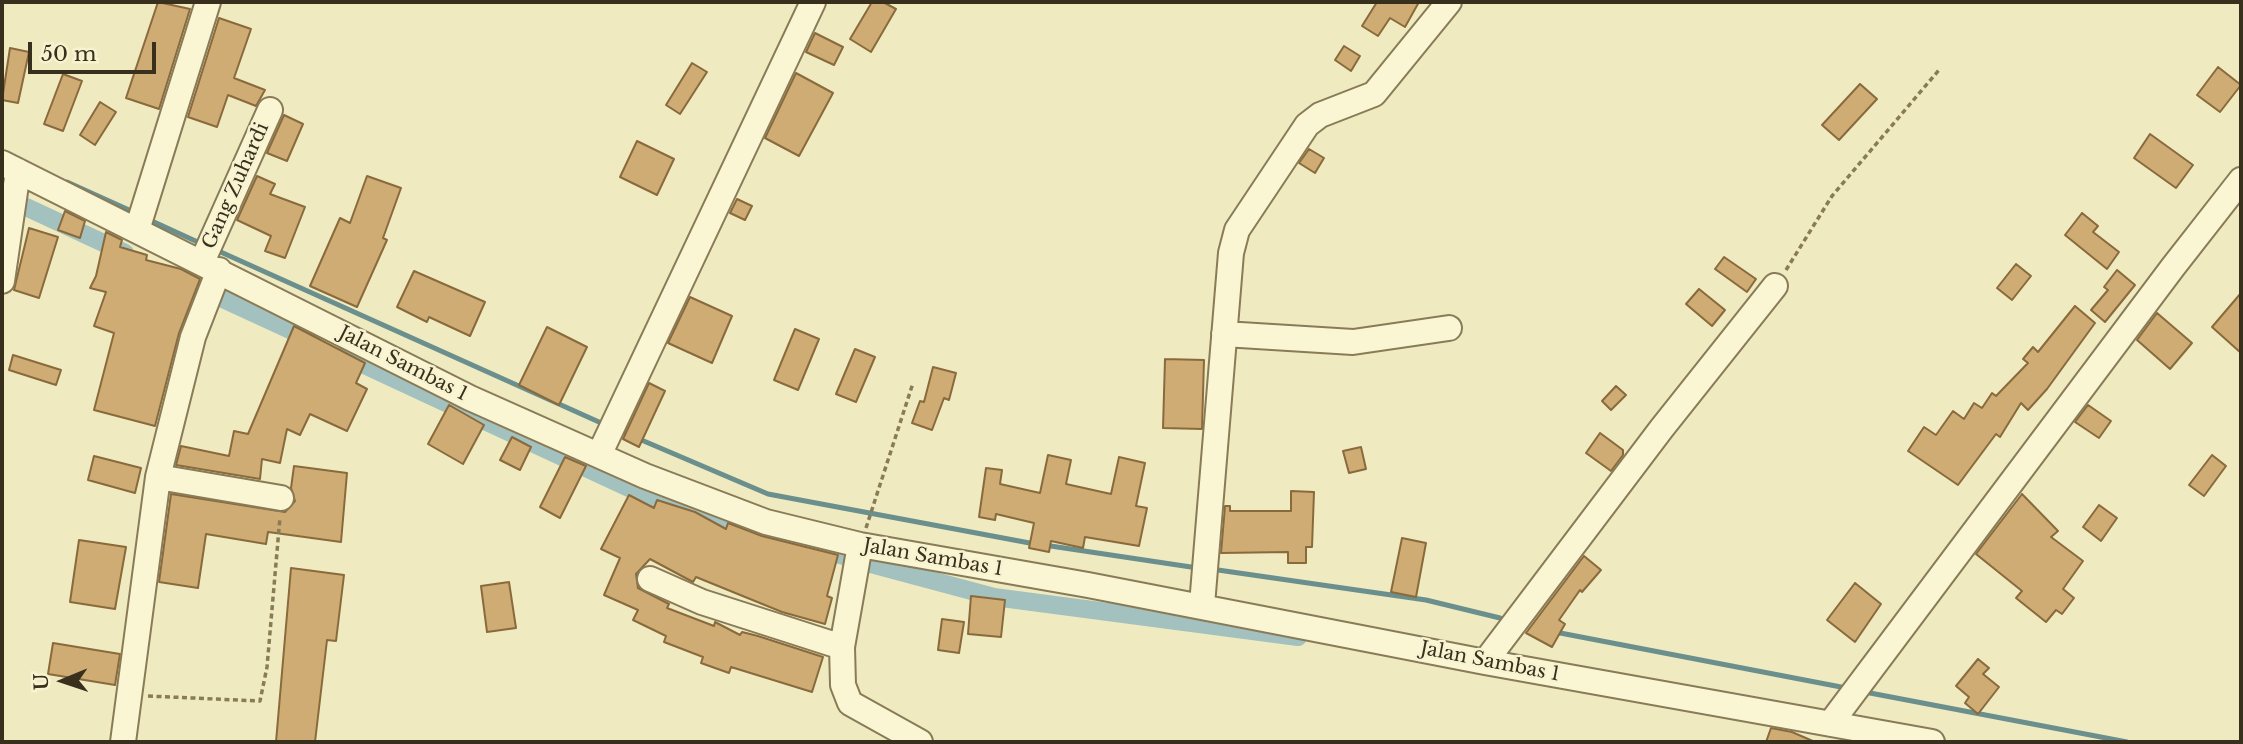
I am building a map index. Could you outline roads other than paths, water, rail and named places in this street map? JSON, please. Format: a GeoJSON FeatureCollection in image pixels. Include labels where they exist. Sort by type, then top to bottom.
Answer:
{"type":"FeatureCollection","features":[{"type":"Feature","properties":{"kind":"street"},"geometry":{"type":"LineString","coordinates":[[137,230],[208,2]]}},
{"type":"Feature","properties":{"kind":"street"},"geometry":{"type":"LineString","coordinates":[[599,455],[813,2]]}},
{"type":"Feature","properties":{"kind":"street"},"geometry":{"type":"LineString","coordinates":[[1202,606],[1231,253],[1237,230],[1294,141],[1314,118],[1374,94],[1449,2]]}},
{"type":"Feature","properties":{"kind":"street","name":"Gang Zuhardi"},"geometry":{"type":"LineString","coordinates":[[123,742],[158,477],[208,264],[224,213],[270,110]]}},
{"type":"Feature","properties":{"kind":"street"},"geometry":{"type":"LineString","coordinates":[[2,281],[10,167]]}},
{"type":"Feature","properties":{"kind":"street","name":"Jalan Sambas 1"},"geometry":{"type":"LineString","coordinates":[[10,167],[208,264],[470,398],[599,455],[766,522],[860,545],[1930,742]]}},
{"type":"Feature","properties":{"kind":"street"},"geometry":{"type":"LineString","coordinates":[[1830,724],[2241,180]]}},
{"type":"Feature","properties":{"kind":"street"},"geometry":{"type":"LineString","coordinates":[[1485,662],[1662,428],[1775,286]]}},
{"type":"Feature","properties":{"kind":"street"},"geometry":{"type":"LineString","coordinates":[[1224,334],[1353,342],[1449,328]]}},
{"type":"Feature","properties":{"kind":"street"},"geometry":{"type":"LineString","coordinates":[[158,477],[281,498]]}},
{"type":"Feature","properties":{"kind":"street"},"geometry":{"type":"LineString","coordinates":[[860,545],[842,647],[843,685],[850,703],[920,742]]}},
{"type":"Feature","properties":{"kind":"street"},"geometry":{"type":"LineString","coordinates":[[650,579],[702,603],[842,647]]}},
{"type":"Feature","properties":{"kind":"waterway"},"geometry":{"type":"LineString","coordinates":[[67,182],[129,210]]}},
{"type":"Feature","properties":{"kind":"waterway"},"geometry":{"type":"LineString","coordinates":[[26,207],[125,253]]}},
{"type":"Feature","properties":{"kind":"waterway"},"geometry":{"type":"LineString","coordinates":[[154,222],[202,244]]}},
{"type":"Feature","properties":{"kind":"waterway"},"geometry":{"type":"LineString","coordinates":[[214,249],[599,422]]}},
{"type":"Feature","properties":{"kind":"waterway"},"geometry":{"type":"LineString","coordinates":[[223,299],[312,340]]}},
{"type":"Feature","properties":{"kind":"waterway"},"geometry":{"type":"LineString","coordinates":[[343,355],[672,508],[844,556]]}},
{"type":"Feature","properties":{"kind":"waterway"},"geometry":{"type":"LineString","coordinates":[[625,433],[768,494],[1035,544]]}},
{"type":"Feature","properties":{"kind":"waterway"},"geometry":{"type":"LineString","coordinates":[[1044,545],[1191,567]]}},
{"type":"Feature","properties":{"kind":"waterway"},"geometry":{"type":"LineString","coordinates":[[871,564],[994,597],[1298,637]]}},
{"type":"Feature","properties":{"kind":"waterway"},"geometry":{"type":"LineString","coordinates":[[1218,570],[1426,600],[1500,618]]}},
{"type":"Feature","properties":{"kind":"waterway"},"geometry":{"type":"LineString","coordinates":[[1555,632],[1841,687]]}},
{"type":"Feature","properties":{"kind":"waterway"},"geometry":{"type":"LineString","coordinates":[[1870,693],[2127,742]]}}]}
